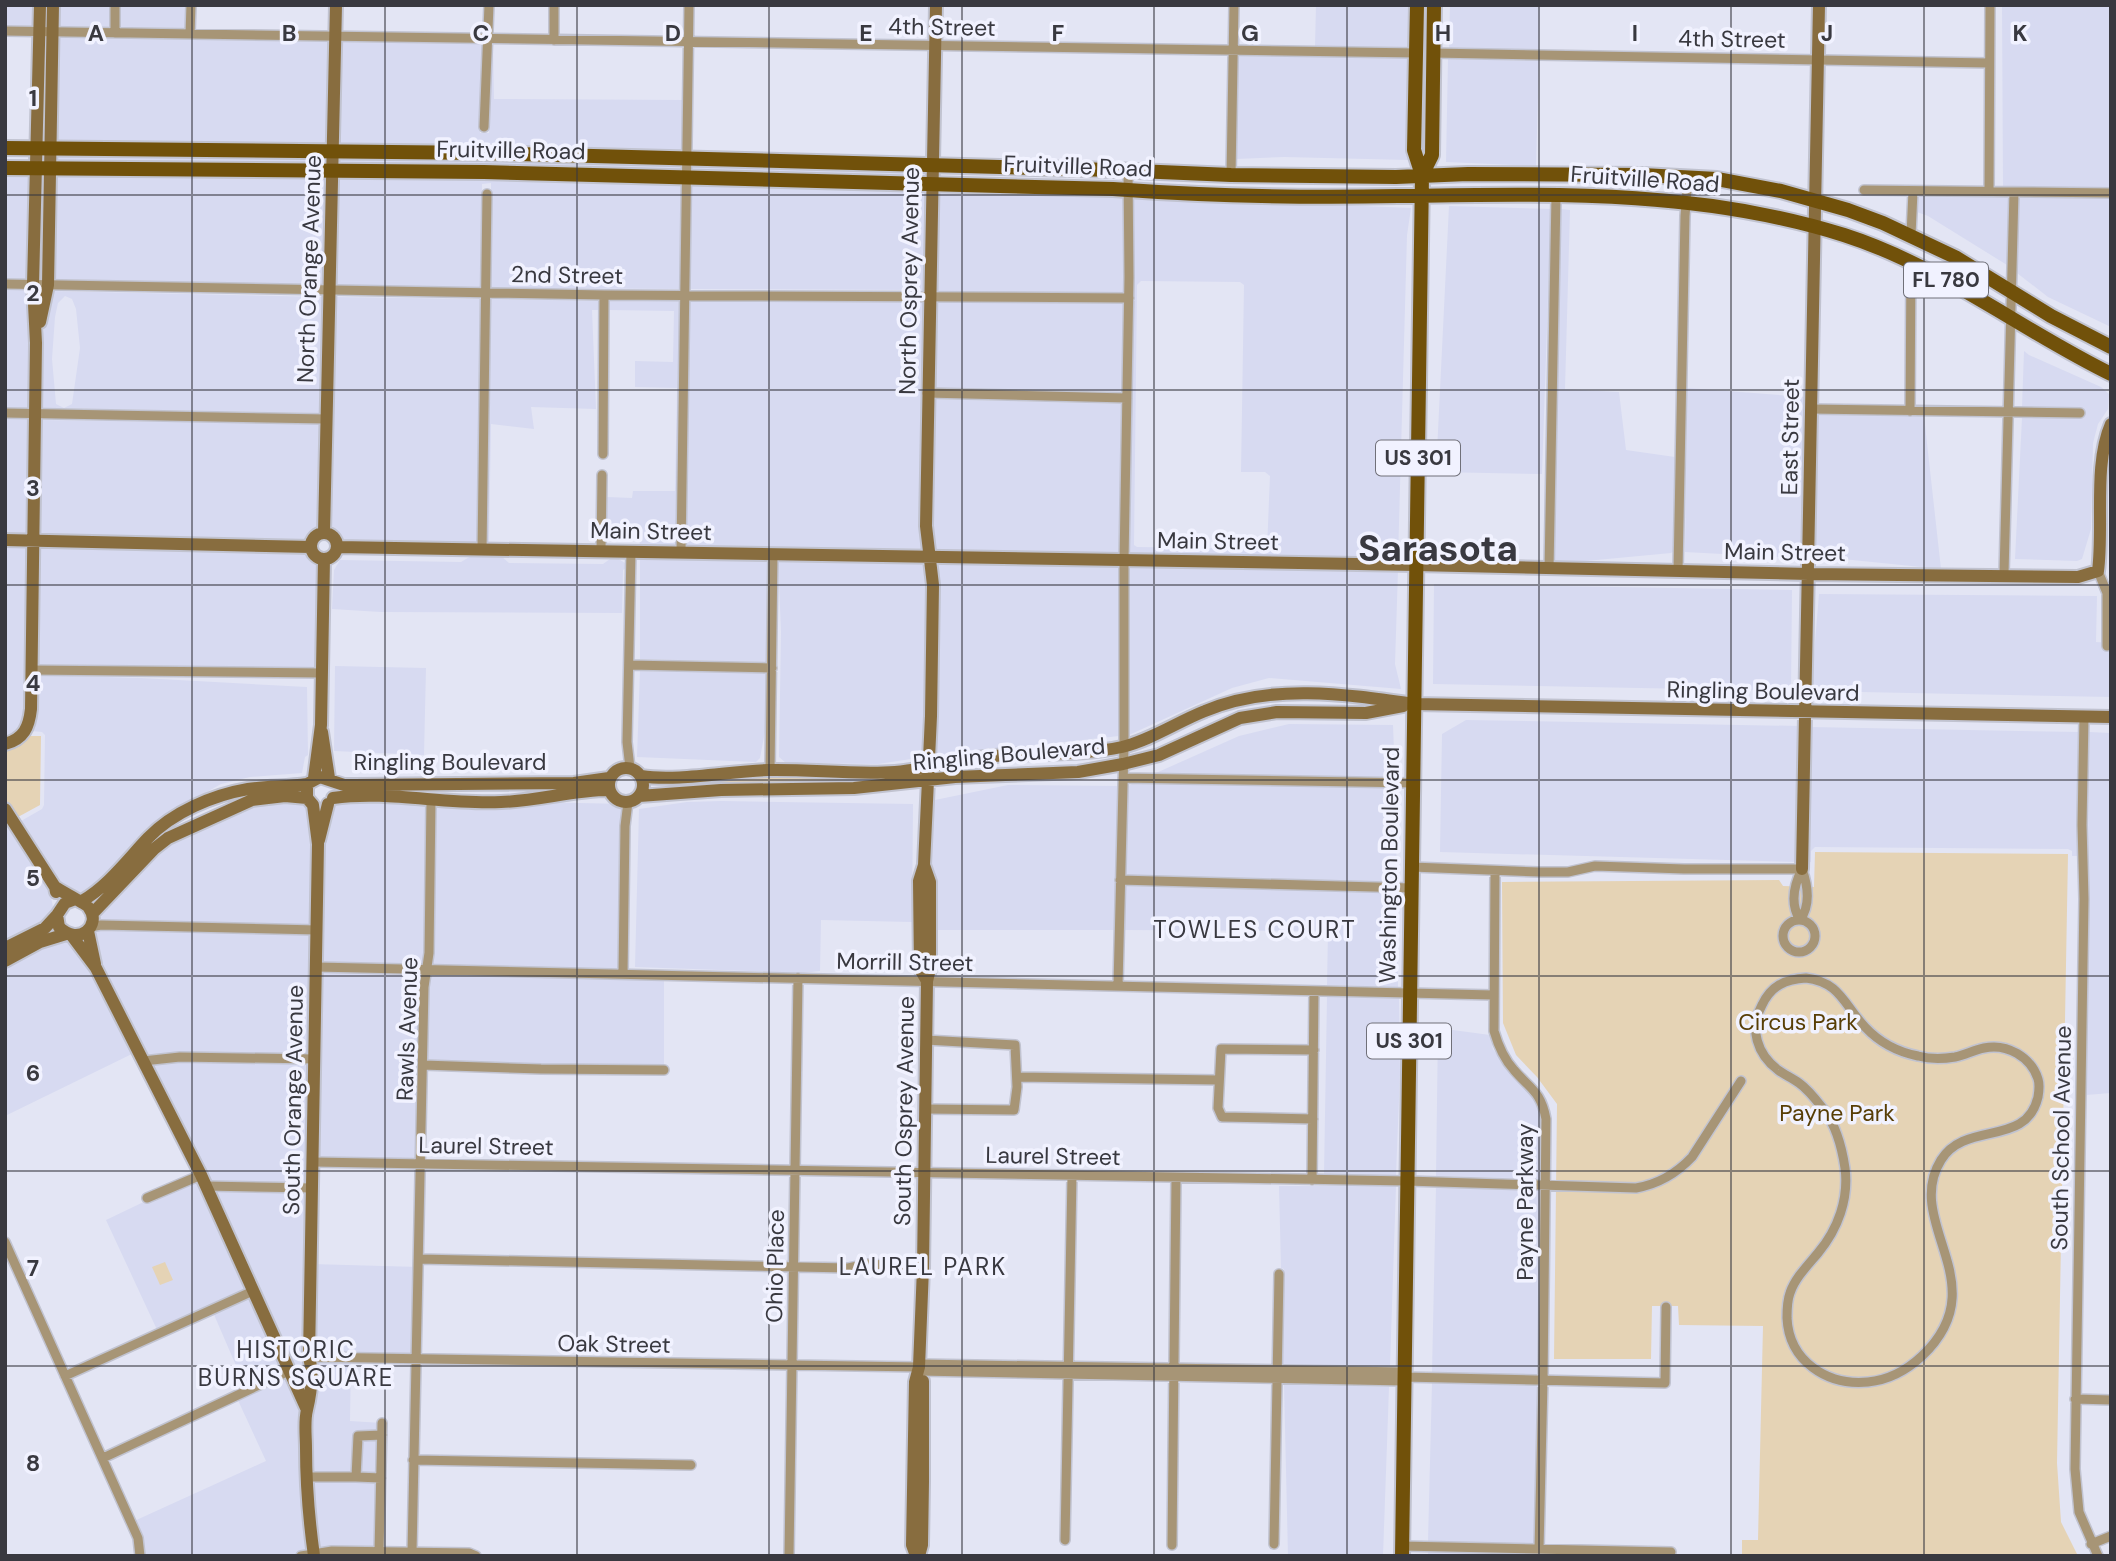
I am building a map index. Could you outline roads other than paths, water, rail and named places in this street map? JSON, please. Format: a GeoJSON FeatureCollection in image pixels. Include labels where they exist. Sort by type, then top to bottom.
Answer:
{"type":"FeatureCollection","features":[{"type":"Feature","properties":{"kind":"main road","name":"Washington Boulevard"},"geometry":{"type":"LineString","coordinates":[[1402,1551],[1422,175],[1414,150],[1417,5]]}},
{"type":"Feature","properties":{"kind":"main road","name":"Washington Boulevard"},"geometry":{"type":"LineString","coordinates":[[1422,175],[1432,155],[1434,5]]}},
{"type":"Feature","properties":{"kind":"main road","name":"Fruitville Road"},"geometry":{"type":"LineString","coordinates":[[5,148],[333,150],[1231,175],[1688,177],[1761,186],[1848,210],[1911,235],[1955,257],[2080,332],[2111,347]]}},
{"type":"Feature","properties":{"kind":"main road","name":"Fruitville Road"},"geometry":{"type":"LineString","coordinates":[[5,167],[333,169],[1222,194],[1627,196],[1686,201],[1758,212],[1845,236],[1952,283],[2077,358],[2111,374]]}},
{"type":"Feature","properties":{"kind":"street"},"geometry":{"type":"LineString","coordinates":[[40,5],[46,31]]}},
{"type":"Feature","properties":{"kind":"street"},"geometry":{"type":"LineString","coordinates":[[36,343],[48,285],[43,149],[46,31],[53,5]]}},
{"type":"Feature","properties":{"kind":"street"},"geometry":{"type":"LineString","coordinates":[[115,5],[115,33]]}},
{"type":"Feature","properties":{"kind":"street"},"geometry":{"type":"LineString","coordinates":[[190,34],[191,5]]}},
{"type":"Feature","properties":{"kind":"street","name":"North Orange Avenue"},"geometry":{"type":"LineString","coordinates":[[324,533],[336,5]]}},
{"type":"Feature","properties":{"kind":"street"},"geometry":{"type":"LineString","coordinates":[[484,127],[489,5]]}},
{"type":"Feature","properties":{"kind":"street"},"geometry":{"type":"LineString","coordinates":[[554,5],[554,40]]}},
{"type":"Feature","properties":{"kind":"street"},"geometry":{"type":"LineString","coordinates":[[681,552],[689,5]]}},
{"type":"Feature","properties":{"kind":"street","name":"North Osprey Avenue"},"geometry":{"type":"LineString","coordinates":[[929,558],[926,526],[927,393],[936,5]]}},
{"type":"Feature","properties":{"kind":"street"},"geometry":{"type":"LineString","coordinates":[[1231,175],[1234,5]]}},
{"type":"Feature","properties":{"kind":"street","name":"East Street"},"geometry":{"type":"LineString","coordinates":[[1800,919],[1807,911],[1807,883],[1802,869],[1802,784],[1806,713],[1819,5]]}},
{"type":"Feature","properties":{"kind":"street"},"geometry":{"type":"LineString","coordinates":[[1989,191],[1990,5]]}},
{"type":"Feature","properties":{"kind":"street","name":"4th Street"},"geometry":{"type":"LineString","coordinates":[[5,31],[1417,53]]}},
{"type":"Feature","properties":{"kind":"street","name":"4th Street"},"geometry":{"type":"LineString","coordinates":[[1433,53],[1989,63]]}},
{"type":"Feature","properties":{"kind":"street"},"geometry":{"type":"LineString","coordinates":[[5,744],[17,740],[27,730],[31,709],[36,343],[33,285],[43,168]]}},
{"type":"Feature","properties":{"kind":"street"},"geometry":{"type":"LineString","coordinates":[[1118,985],[1124,747],[1128,171]]}},
{"type":"Feature","properties":{"kind":"street"},"geometry":{"type":"LineString","coordinates":[[1678,571],[1688,177]]}},
{"type":"Feature","properties":{"kind":"street"},"geometry":{"type":"LineString","coordinates":[[1864,190],[2111,193]]}},
{"type":"Feature","properties":{"kind":"street"},"geometry":{"type":"LineString","coordinates":[[1911,235],[1913,191]]}},
{"type":"Feature","properties":{"kind":"street"},"geometry":{"type":"LineString","coordinates":[[2004,574],[2014,192]]}},
{"type":"Feature","properties":{"kind":"street"},"geometry":{"type":"LineString","coordinates":[[482,550],[487,194]]}},
{"type":"Feature","properties":{"kind":"street"},"geometry":{"type":"LineString","coordinates":[[1549,569],[1556,196]]}},
{"type":"Feature","properties":{"kind":"street"},"geometry":{"type":"LineString","coordinates":[[1910,411],[1911,263]]}},
{"type":"Feature","properties":{"kind":"street","name":"2nd Street"},"geometry":{"type":"LineString","coordinates":[[5,284],[604,295],[1129,298]]}},
{"type":"Feature","properties":{"kind":"street"},"geometry":{"type":"LineString","coordinates":[[603,454],[604,295]]}},
{"type":"Feature","properties":{"kind":"street"},"geometry":{"type":"LineString","coordinates":[[927,393],[1127,398]]}},
{"type":"Feature","properties":{"kind":"street"},"geometry":{"type":"LineString","coordinates":[[1811,409],[2080,413]]}},
{"type":"Feature","properties":{"kind":"street"},"geometry":{"type":"LineString","coordinates":[[5,413],[326,419]]}},
{"type":"Feature","properties":{"kind":"street"},"geometry":{"type":"LineString","coordinates":[[2107,646],[2107,593],[2098,571],[2101,550],[2103,449],[2111,424]]}},
{"type":"Feature","properties":{"kind":"street"},"geometry":{"type":"LineString","coordinates":[[601,551],[602,475]]}},
{"type":"Feature","properties":{"kind":"street"},"geometry":{"type":"LineString","coordinates":[[324,533],[335,539],[337,547],[334,555],[324,559],[314,555],[311,547],[313,538],[324,533]]}},
{"type":"Feature","properties":{"kind":"street"},"geometry":{"type":"LineString","coordinates":[[5,540],[311,547]]}},
{"type":"Feature","properties":{"kind":"street","name":"Main Street"},"geometry":{"type":"LineString","coordinates":[[337,547],[1809,574],[2004,574],[2078,577],[2098,571]]}},
{"type":"Feature","properties":{"kind":"street"},"geometry":{"type":"LineString","coordinates":[[630,768],[627,742],[631,552]]}},
{"type":"Feature","properties":{"kind":"street"},"geometry":{"type":"LineString","coordinates":[[770,770],[773,554]]}},
{"type":"Feature","properties":{"kind":"street","name":"South Osprey Avenue"},"geometry":{"type":"LineString","coordinates":[[917,1556],[912,1545],[912,1483],[915,1382],[919,1367],[923,1267],[927,981],[930,969],[930,882],[924,865],[932,664],[933,585],[929,558]]}},
{"type":"Feature","properties":{"kind":"street","name":"South Orange Avenue"},"geometry":{"type":"LineString","coordinates":[[309,1555],[306,1407],[311,1401],[312,1365],[309,1357],[318,844],[310,791],[321,725],[324,559]]}},
{"type":"Feature","properties":{"kind":"street"},"geometry":{"type":"LineString","coordinates":[[629,665],[772,668]]}},
{"type":"Feature","properties":{"kind":"street"},"geometry":{"type":"LineString","coordinates":[[31,670],[321,673]]}},
{"type":"Feature","properties":{"kind":"street","name":"Ringling Boulevard"},"geometry":{"type":"LineString","coordinates":[[641,776],[664,778],[770,770],[856,773],[898,771],[995,756],[1083,752],[1124,747],[1237,699],[1270,694],[1361,696],[1414,704],[2111,717]]}},
{"type":"Feature","properties":{"kind":"street","name":"Ringling Boulevard"},"geometry":{"type":"LineString","coordinates":[[634,799],[720,790],[854,788],[954,777],[1078,772],[1159,755],[1240,718],[1277,712],[1366,713],[1414,704]]}},
{"type":"Feature","properties":{"kind":"street","name":"South School Avenue"},"geometry":{"type":"LineString","coordinates":[[2084,717],[2082,825],[2085,853],[2076,1491],[2079,1512],[2098,1556]]}},
{"type":"Feature","properties":{"kind":"street","name":"South Orange Avenue"},"geometry":{"type":"LineString","coordinates":[[318,844],[335,789],[321,725]]}},
{"type":"Feature","properties":{"kind":"street"},"geometry":{"type":"LineString","coordinates":[[623,974],[625,826],[634,799],[643,788],[641,776],[630,768],[617,769],[609,784],[615,799],[634,799]]}},
{"type":"Feature","properties":{"kind":"street"},"geometry":{"type":"LineString","coordinates":[[1123,778],[1413,783]]}},
{"type":"Feature","properties":{"kind":"street","name":"Ringling Boulevard"},"geometry":{"type":"LineString","coordinates":[[310,791],[331,780],[355,785],[609,784]]}},
{"type":"Feature","properties":{"kind":"street","name":"Ringling Boulevard"},"geometry":{"type":"LineString","coordinates":[[310,791],[331,801],[349,796],[380,796],[431,801],[502,802],[590,790],[609,784]]}},
{"type":"Feature","properties":{"kind":"street"},"geometry":{"type":"LineString","coordinates":[[5,948],[45,928],[65,902],[77,901],[97,891],[164,823],[189,810],[246,789],[310,791]]}},
{"type":"Feature","properties":{"kind":"street"},"geometry":{"type":"LineString","coordinates":[[5,961],[40,942],[80,935],[154,849],[168,838],[252,800],[310,791]]}},
{"type":"Feature","properties":{"kind":"street","name":"Rawls Avenue"},"geometry":{"type":"LineString","coordinates":[[412,1552],[424,987],[427,969],[431,801]]}},
{"type":"Feature","properties":{"kind":"street"},"geometry":{"type":"LineString","coordinates":[[5,809],[55,887],[89,906],[96,968]]}},
{"type":"Feature","properties":{"kind":"street"},"geometry":{"type":"LineString","coordinates":[[1412,867],[1495,872],[1568,872],[1595,866],[1802,869]]}},
{"type":"Feature","properties":{"kind":"street","name":"Payne Parkway"},"geometry":{"type":"LineString","coordinates":[[1495,872],[1494,1031],[1498,1047],[1544,1104],[1546,1129],[1539,1549]]}},
{"type":"Feature","properties":{"kind":"street"},"geometry":{"type":"LineString","coordinates":[[1120,880],[1411,888]]}},
{"type":"Feature","properties":{"kind":"street"},"geometry":{"type":"LineString","coordinates":[[55,887],[59,927],[96,968],[203,1180],[306,1407]]}},
{"type":"Feature","properties":{"kind":"street"},"geometry":{"type":"LineString","coordinates":[[90,924],[317,930]]}},
{"type":"Feature","properties":{"kind":"street","name":"Morrill Street"},"geometry":{"type":"LineString","coordinates":[[317,967],[1493,995]]}},
{"type":"Feature","properties":{"kind":"street","name":"Ohio Place"},"geometry":{"type":"LineString","coordinates":[[789,1555],[798,978]]}},
{"type":"Feature","properties":{"kind":"street"},"geometry":{"type":"LineString","coordinates":[[1791,979],[1817,979],[1839,993],[1865,1027],[1885,1044],[1902,1051],[1921,1057],[1950,1058],[1995,1046],[2023,1057],[2038,1077],[2039,1089],[2036,1106],[2026,1121],[2014,1128],[1972,1136],[1954,1146],[1941,1160],[1932,1182],[1936,1224],[1952,1277],[1953,1298],[1946,1323],[1936,1343],[1895,1376],[1869,1382],[1844,1382],[1820,1374],[1800,1358],[1791,1340],[1787,1305],[1798,1278],[1831,1237],[1842,1208],[1847,1184],[1844,1162],[1838,1137],[1826,1113],[1800,1083],[1779,1071],[1762,1054],[1755,1026],[1766,998],[1780,983],[1791,979]]}},
{"type":"Feature","properties":{"kind":"street"},"geometry":{"type":"LineString","coordinates":[[1311,1181],[1314,991]]}},
{"type":"Feature","properties":{"kind":"street"},"geometry":{"type":"LineString","coordinates":[[926,1040],[1015,1045],[1017,1077],[1014,1110],[926,1109]]}},
{"type":"Feature","properties":{"kind":"street"},"geometry":{"type":"LineString","coordinates":[[1313,1119],[1222,1117],[1218,1108],[1218,1080],[1219,1051],[1223,1048],[1314,1050]]}},
{"type":"Feature","properties":{"kind":"street"},"geometry":{"type":"LineString","coordinates":[[143,1061],[180,1057],[315,1059]]}},
{"type":"Feature","properties":{"kind":"street"},"geometry":{"type":"LineString","coordinates":[[423,1065],[664,1070]]}},
{"type":"Feature","properties":{"kind":"street"},"geometry":{"type":"LineString","coordinates":[[1017,1077],[1218,1080]]}},
{"type":"Feature","properties":{"kind":"street","name":"Laurel Street"},"geometry":{"type":"LineString","coordinates":[[314,1162],[1407,1181],[1636,1188],[1672,1175],[1692,1157],[1741,1081]]}},
{"type":"Feature","properties":{"kind":"street"},"geometry":{"type":"LineString","coordinates":[[1065,1540],[1072,1176]]}},
{"type":"Feature","properties":{"kind":"street"},"geometry":{"type":"LineString","coordinates":[[1172,1545],[1176,1178]]}},
{"type":"Feature","properties":{"kind":"street"},"geometry":{"type":"LineString","coordinates":[[147,1198],[203,1180],[313,1188]]}},
{"type":"Feature","properties":{"kind":"street"},"geometry":{"type":"LineString","coordinates":[[5,1242],[138,1538],[140,1556]]}},
{"type":"Feature","properties":{"kind":"street"},"geometry":{"type":"LineString","coordinates":[[419,1259],[848,1268],[867,1264],[923,1267]]}},
{"type":"Feature","properties":{"kind":"street"},"geometry":{"type":"LineString","coordinates":[[1274,1545],[1279,1274]]}},
{"type":"Feature","properties":{"kind":"street"},"geometry":{"type":"LineString","coordinates":[[65,1376],[253,1291]]}},
{"type":"Feature","properties":{"kind":"street"},"geometry":{"type":"LineString","coordinates":[[1404,1377],[1665,1384],[1666,1307]]}},
{"type":"Feature","properties":{"kind":"street","name":"Oak Street"},"geometry":{"type":"LineString","coordinates":[[309,1357],[1404,1377]]}},
{"type":"Feature","properties":{"kind":"street"},"geometry":{"type":"LineString","coordinates":[[103,1458],[289,1371]]}},
{"type":"Feature","properties":{"kind":"street"},"geometry":{"type":"LineString","coordinates":[[2076,1399],[2111,1400]]}},
{"type":"Feature","properties":{"kind":"street"},"geometry":{"type":"LineString","coordinates":[[379,1552],[382,1423]]}},
{"type":"Feature","properties":{"kind":"street"},"geometry":{"type":"LineString","coordinates":[[356,1478],[358,1436],[382,1436]]}},
{"type":"Feature","properties":{"kind":"street"},"geometry":{"type":"LineString","coordinates":[[413,1460],[691,1465]]}},
{"type":"Feature","properties":{"kind":"street"},"geometry":{"type":"LineString","coordinates":[[307,1477],[381,1478]]}},
{"type":"Feature","properties":{"kind":"street"},"geometry":{"type":"LineString","coordinates":[[2091,1544],[2111,1536]]}},
{"type":"Feature","properties":{"kind":"street"},"geometry":{"type":"LineString","coordinates":[[1402,1551],[1539,1549],[1671,1552]]}},
{"type":"Feature","properties":{"kind":"street"},"geometry":{"type":"LineString","coordinates":[[309,1555],[332,1551],[469,1553],[476,1556]]}},
{"type":"Feature","properties":{"kind":"district","name":"Sarasota"},"geometry":{"type":"Point","coordinates":[1438,548]}},
{"type":"Feature","properties":{"kind":"district","name":"TOWLES COURT"},"geometry":{"type":"Point","coordinates":[1255,930]}},
{"type":"Feature","properties":{"kind":"district","name":"LAUREL PARK"},"geometry":{"type":"Point","coordinates":[923,1267]}},
{"type":"Feature","properties":{"kind":"district","name":"HISTORIC BURNS SQUARE"},"geometry":{"type":"Point","coordinates":[296,1364]}},
{"type":"Feature","properties":{"kind":"park label","name":"Circus Park"},"geometry":{"type":"Point","coordinates":[1798,1022]}},
{"type":"Feature","properties":{"kind":"park label","name":"Payne Park"},"geometry":{"type":"Point","coordinates":[1837,1113]}}]}
